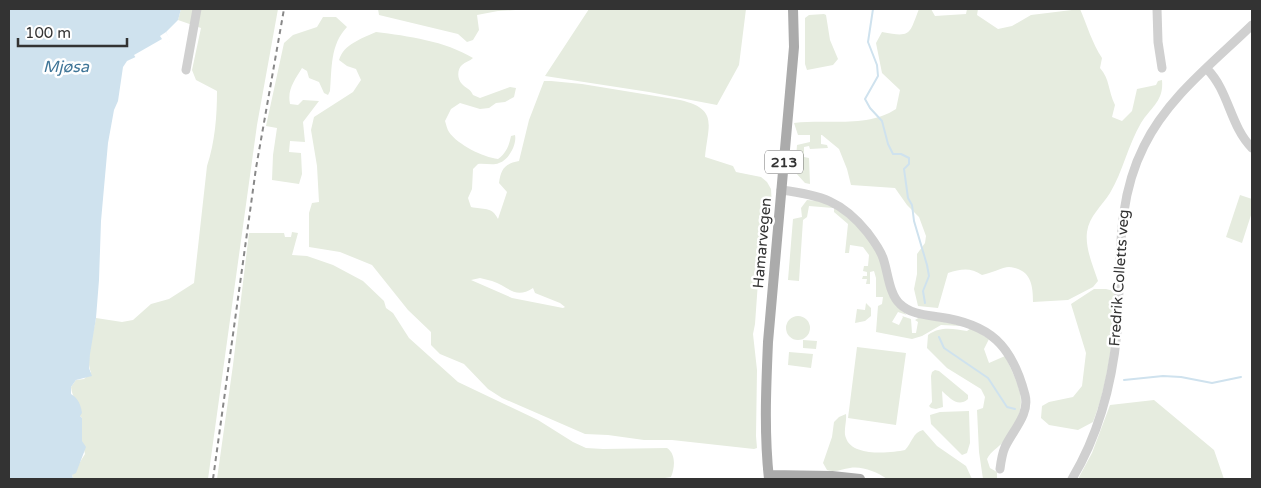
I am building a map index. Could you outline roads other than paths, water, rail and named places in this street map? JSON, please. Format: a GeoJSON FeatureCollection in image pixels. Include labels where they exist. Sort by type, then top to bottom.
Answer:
{"type":"FeatureCollection","features":[{"type":"Feature","properties":{"kind":"main road","name":"Hamarvegen"},"geometry":{"type":"LineString","coordinates":[[769,477],[766,448],[765,391],[794,47],[793,9]]}},
{"type":"Feature","properties":{"kind":"main road"},"geometry":{"type":"LineString","coordinates":[[769,477],[781,474],[801,478],[832,476],[860,479]]}},
{"type":"Feature","properties":{"kind":"street"},"geometry":{"type":"LineString","coordinates":[[186,70],[198,9]]}},
{"type":"Feature","properties":{"kind":"street"},"geometry":{"type":"LineString","coordinates":[[1157,9],[1158,42],[1162,68]]}},
{"type":"Feature","properties":{"kind":"street","name":"Fredrik Colletts veg"},"geometry":{"type":"LineString","coordinates":[[1072,479],[1092,442],[1106,396],[1113,362],[1124,206],[1134,168],[1144,146],[1165,112],[1252,25]]}},
{"type":"Feature","properties":{"kind":"street"},"geometry":{"type":"LineString","coordinates":[[1207,69],[1216,79],[1238,127],[1252,148]]}},
{"type":"Feature","properties":{"kind":"street"},"geometry":{"type":"LineString","coordinates":[[782,190],[827,199],[843,208],[852,216],[880,250],[895,296],[901,306],[912,312],[969,323],[982,329],[1004,346],[1023,389],[1026,403],[1022,419],[1001,458],[1000,469]]}},
{"type":"Feature","properties":{"kind":"water","name":"Mjøsa"},"geometry":{"type":"Polygon","coordinates":[[[9,9],[181,9],[178,20],[166,32],[170,41],[127,61],[123,67],[118,101],[114,110],[108,143],[101,221],[96,318],[89,368],[92,376],[76,380],[71,387],[71,394],[81,407],[82,441],[86,447],[76,473],[72,475],[76,479],[9,479],[9,9]]]}},
{"type":"Feature","properties":{"kind":"waterway"},"geometry":{"type":"LineString","coordinates":[[873,9],[868,42],[877,65],[878,76],[865,99],[870,108],[882,121],[888,144],[893,154],[901,154],[909,158],[909,164],[904,169],[908,198],[912,205],[914,221],[929,276],[923,291],[925,303]]}},
{"type":"Feature","properties":{"kind":"waterway"},"geometry":{"type":"LineString","coordinates":[[939,337],[944,348],[988,378],[1007,407],[1015,409]]}},
{"type":"Feature","properties":{"kind":"waterway"},"geometry":{"type":"LineString","coordinates":[[1124,380],[1163,376],[1181,377],[1212,383],[1241,377]]}},
{"type":"Feature","properties":{"kind":"railway"},"geometry":{"type":"LineString","coordinates":[[213,479],[256,168],[284,9]]}}]}
